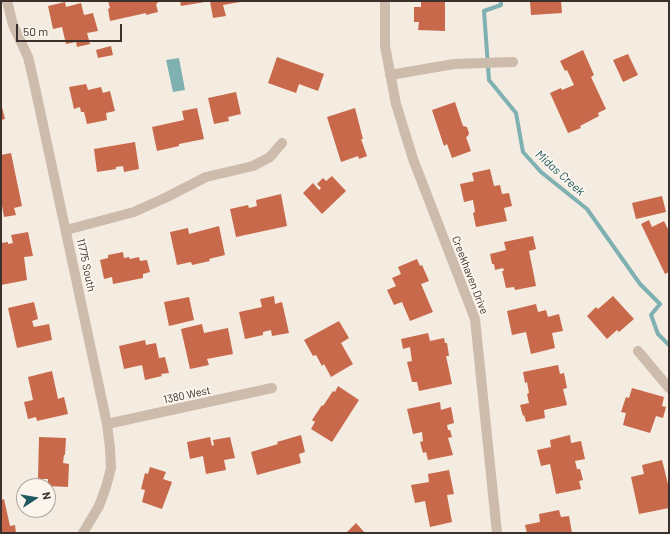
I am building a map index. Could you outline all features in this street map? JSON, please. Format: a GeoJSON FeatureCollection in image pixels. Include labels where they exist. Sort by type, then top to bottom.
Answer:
{"type":"FeatureCollection","features":[{"type":"Feature","properties":{"kind":"street","name":"11775 South"},"geometry":{"type":"LineString","coordinates":[[7,1],[14,25],[28,57],[107,424],[111,468],[106,488],[99,506],[83,533]]}},
{"type":"Feature","properties":{"kind":"street","name":"Creekhaven Drive"},"geometry":{"type":"LineString","coordinates":[[385,1],[385,46],[396,104],[413,159],[475,319],[497,533]]}},
{"type":"Feature","properties":{"kind":"street"},"geometry":{"type":"LineString","coordinates":[[390,76],[454,64],[513,62]]}},
{"type":"Feature","properties":{"kind":"street"},"geometry":{"type":"LineString","coordinates":[[66,230],[134,212],[206,177],[253,166],[270,157],[282,143]]}},
{"type":"Feature","properties":{"kind":"street"},"geometry":{"type":"LineString","coordinates":[[638,351],[669,388]]}},
{"type":"Feature","properties":{"kind":"street","name":"1380 West"},"geometry":{"type":"LineString","coordinates":[[107,424],[272,388]]}},
{"type":"Feature","properties":{"kind":"water"},"geometry":{"type":"Polygon","coordinates":[[[179,58],[185,90],[173,92],[166,60],[179,58]]]}},
{"type":"Feature","properties":{"kind":"building"},"geometry":{"type":"Polygon","coordinates":[[[108,1],[157,1],[158,3],[156,4],[158,12],[146,15],[146,13],[110,21],[108,9],[110,8],[108,1]]]}},
{"type":"Feature","properties":{"kind":"building"},"geometry":{"type":"Polygon","coordinates":[[[180,1],[205,1],[205,2],[181,6],[180,1]]]}},
{"type":"Feature","properties":{"kind":"building"},"geometry":{"type":"Polygon","coordinates":[[[210,1],[240,2],[223,5],[226,16],[213,18],[210,1]]]}},
{"type":"Feature","properties":{"kind":"building"},"geometry":{"type":"Polygon","coordinates":[[[421,1],[445,1],[445,31],[418,30],[419,22],[414,22],[414,7],[421,7],[421,1]]]}},
{"type":"Feature","properties":{"kind":"building"},"geometry":{"type":"Polygon","coordinates":[[[530,1],[561,1],[562,13],[531,15],[530,1]]]}},
{"type":"Feature","properties":{"kind":"building"},"geometry":{"type":"Polygon","coordinates":[[[65,2],[66,7],[81,3],[84,15],[93,13],[98,31],[87,33],[90,44],[77,47],[76,42],[66,44],[62,27],[53,29],[48,6],[65,2]]]}},
{"type":"Feature","properties":{"kind":"building"},"geometry":{"type":"Polygon","coordinates":[[[111,46],[113,55],[98,58],[96,50],[111,46]]]}},
{"type":"Feature","properties":{"kind":"building"},"geometry":{"type":"Polygon","coordinates":[[[583,50],[594,75],[591,77],[606,109],[598,113],[599,116],[580,126],[581,128],[568,133],[550,93],[561,88],[562,90],[574,85],[567,70],[565,71],[560,61],[583,50]]]}},
{"type":"Feature","properties":{"kind":"building"},"geometry":{"type":"Polygon","coordinates":[[[628,54],[638,75],[623,82],[613,60],[628,54]]]}},
{"type":"Feature","properties":{"kind":"building"},"geometry":{"type":"Polygon","coordinates":[[[277,57],[324,74],[318,91],[299,84],[296,93],[268,83],[277,57]]]}},
{"type":"Feature","properties":{"kind":"building"},"geometry":{"type":"Polygon","coordinates":[[[86,84],[88,90],[101,87],[103,93],[110,91],[115,111],[106,113],[107,120],[87,124],[84,112],[81,112],[80,107],[74,109],[69,87],[86,84]]]}},
{"type":"Feature","properties":{"kind":"building"},"geometry":{"type":"Polygon","coordinates":[[[236,92],[241,114],[228,117],[229,121],[214,124],[208,98],[236,92]]]}},
{"type":"Feature","properties":{"kind":"building"},"geometry":{"type":"Polygon","coordinates":[[[455,102],[463,126],[467,127],[469,133],[466,137],[471,151],[452,158],[447,144],[444,146],[432,110],[455,102]]]}},
{"type":"Feature","properties":{"kind":"building"},"geometry":{"type":"Polygon","coordinates":[[[1,103],[5,119],[1,120],[1,103]]]}},
{"type":"Feature","properties":{"kind":"building"},"geometry":{"type":"Polygon","coordinates":[[[197,108],[204,139],[179,144],[179,146],[157,151],[152,127],[184,120],[182,111],[197,108]]]}},
{"type":"Feature","properties":{"kind":"building"},"geometry":{"type":"Polygon","coordinates":[[[355,108],[363,139],[361,139],[367,156],[359,159],[358,156],[341,162],[327,117],[355,108]]]}},
{"type":"Feature","properties":{"kind":"building"},"geometry":{"type":"Polygon","coordinates":[[[135,142],[139,169],[124,172],[123,166],[116,167],[116,169],[97,172],[94,149],[135,142]]]}},
{"type":"Feature","properties":{"kind":"building"},"geometry":{"type":"Polygon","coordinates":[[[11,153],[22,206],[14,208],[16,215],[4,217],[1,200],[1,155],[11,153]]]}},
{"type":"Feature","properties":{"kind":"building"},"geometry":{"type":"Polygon","coordinates":[[[490,169],[494,186],[500,185],[502,194],[509,193],[512,206],[504,208],[507,221],[476,227],[473,213],[475,212],[473,200],[464,202],[460,184],[474,181],[472,173],[490,169]]]}},
{"type":"Feature","properties":{"kind":"building"},"geometry":{"type":"Polygon","coordinates":[[[332,176],[346,191],[322,214],[303,193],[313,183],[319,190],[321,188],[317,184],[323,178],[326,181],[332,176]]]}},
{"type":"Feature","properties":{"kind":"building"},"geometry":{"type":"Polygon","coordinates":[[[281,194],[287,226],[236,237],[230,209],[248,205],[249,208],[257,206],[256,200],[281,194]]]}},
{"type":"Feature","properties":{"kind":"building"},"geometry":{"type":"Polygon","coordinates":[[[662,196],[666,212],[636,219],[632,203],[662,196]]]}},
{"type":"Feature","properties":{"kind":"building"},"geometry":{"type":"Polygon","coordinates":[[[649,220],[652,227],[664,221],[669,231],[669,272],[665,274],[641,224],[649,220]]]}},
{"type":"Feature","properties":{"kind":"building"},"geometry":{"type":"Polygon","coordinates":[[[219,226],[225,255],[209,259],[210,261],[192,265],[191,262],[177,265],[170,232],[188,228],[189,234],[219,226]]]}},
{"type":"Feature","properties":{"kind":"building"},"geometry":{"type":"Polygon","coordinates":[[[28,232],[33,256],[24,257],[27,280],[1,285],[1,243],[13,243],[11,235],[28,232]]]}},
{"type":"Feature","properties":{"kind":"building"},"geometry":{"type":"Polygon","coordinates":[[[533,236],[536,249],[529,251],[536,286],[515,290],[514,287],[506,288],[502,271],[504,271],[503,268],[495,270],[490,254],[506,250],[504,242],[533,236]]]}},
{"type":"Feature","properties":{"kind":"building"},"geometry":{"type":"Polygon","coordinates":[[[123,252],[124,258],[129,257],[130,259],[139,257],[140,261],[147,260],[150,272],[143,274],[143,278],[113,284],[112,277],[104,279],[100,260],[108,258],[108,255],[123,252]]]}},
{"type":"Feature","properties":{"kind":"building"},"geometry":{"type":"Polygon","coordinates":[[[417,259],[420,266],[422,265],[429,281],[421,284],[433,312],[410,321],[402,302],[394,305],[387,290],[396,286],[392,278],[401,274],[398,267],[417,259]]]}},
{"type":"Feature","properties":{"kind":"building"},"geometry":{"type":"Polygon","coordinates":[[[274,296],[275,304],[282,302],[289,333],[272,336],[271,330],[263,332],[263,335],[245,339],[239,312],[262,307],[260,299],[274,296]]]}},
{"type":"Feature","properties":{"kind":"building"},"geometry":{"type":"Polygon","coordinates":[[[613,296],[634,319],[619,332],[617,330],[607,339],[587,316],[596,307],[598,309],[613,296]]]}},
{"type":"Feature","properties":{"kind":"building"},"geometry":{"type":"Polygon","coordinates":[[[189,297],[194,320],[169,326],[164,302],[189,297]]]}},
{"type":"Feature","properties":{"kind":"building"},"geometry":{"type":"Polygon","coordinates":[[[34,302],[38,319],[32,321],[34,327],[49,324],[52,340],[17,348],[8,308],[34,302]]]}},
{"type":"Feature","properties":{"kind":"building"},"geometry":{"type":"Polygon","coordinates":[[[536,304],[538,312],[546,310],[548,317],[559,314],[563,331],[552,333],[555,348],[531,354],[526,332],[512,335],[507,311],[536,304]]]}},
{"type":"Feature","properties":{"kind":"building"},"geometry":{"type":"Polygon","coordinates":[[[339,321],[349,338],[341,343],[353,364],[331,377],[324,364],[322,366],[316,355],[313,356],[304,340],[339,321]]]}},
{"type":"Feature","properties":{"kind":"building"},"geometry":{"type":"Polygon","coordinates":[[[202,324],[204,333],[228,328],[233,354],[207,359],[209,365],[190,369],[181,329],[202,324]]]}},
{"type":"Feature","properties":{"kind":"building"},"geometry":{"type":"Polygon","coordinates":[[[428,333],[430,341],[444,338],[445,343],[447,343],[449,356],[446,356],[452,384],[419,391],[417,382],[412,382],[407,362],[412,361],[410,347],[403,349],[401,339],[428,333]]]}},
{"type":"Feature","properties":{"kind":"building"},"geometry":{"type":"Polygon","coordinates":[[[145,340],[146,345],[156,343],[159,358],[165,357],[169,373],[161,374],[162,376],[145,380],[142,365],[124,369],[119,346],[145,340]]]}},
{"type":"Feature","properties":{"kind":"building"},"geometry":{"type":"Polygon","coordinates":[[[558,365],[560,374],[564,373],[567,388],[563,389],[567,405],[544,410],[545,418],[526,422],[520,405],[529,403],[527,382],[525,383],[523,372],[558,365]]]}},
{"type":"Feature","properties":{"kind":"building"},"geometry":{"type":"Polygon","coordinates":[[[52,371],[58,399],[64,397],[68,414],[37,421],[36,417],[28,419],[24,402],[33,400],[28,377],[52,371]]]}},
{"type":"Feature","properties":{"kind":"building"},"geometry":{"type":"Polygon","coordinates":[[[338,386],[359,400],[332,442],[311,429],[315,422],[312,420],[333,391],[335,392],[338,386]]]}},
{"type":"Feature","properties":{"kind":"building"},"geometry":{"type":"Polygon","coordinates":[[[632,388],[664,397],[662,406],[666,407],[663,418],[656,416],[650,433],[623,425],[626,413],[621,412],[626,397],[629,398],[632,388]]]}},
{"type":"Feature","properties":{"kind":"building"},"geometry":{"type":"Polygon","coordinates":[[[440,402],[441,410],[451,407],[454,423],[447,425],[452,437],[448,438],[453,455],[428,460],[426,452],[423,453],[420,442],[423,441],[422,432],[413,434],[407,409],[440,402]]]}},
{"type":"Feature","properties":{"kind":"building"},"geometry":{"type":"Polygon","coordinates":[[[301,435],[305,452],[299,454],[301,463],[257,475],[251,452],[301,435]]]}},
{"type":"Feature","properties":{"kind":"building"},"geometry":{"type":"Polygon","coordinates":[[[570,435],[571,443],[581,441],[585,459],[575,461],[577,469],[580,469],[583,480],[579,481],[581,489],[556,494],[550,464],[541,466],[537,450],[551,447],[550,440],[570,435]]]}},
{"type":"Feature","properties":{"kind":"building"},"geometry":{"type":"Polygon","coordinates":[[[39,437],[66,438],[63,463],[69,464],[68,487],[56,486],[56,478],[38,478],[39,437]]]}},
{"type":"Feature","properties":{"kind":"building"},"geometry":{"type":"Polygon","coordinates":[[[210,437],[212,446],[214,445],[213,440],[230,437],[235,458],[224,460],[226,470],[206,474],[203,456],[190,459],[187,442],[210,437]]]}},
{"type":"Feature","properties":{"kind":"building"},"geometry":{"type":"Polygon","coordinates":[[[662,460],[669,488],[669,508],[639,514],[631,477],[644,474],[642,465],[662,460]]]}},
{"type":"Feature","properties":{"kind":"building"},"geometry":{"type":"Polygon","coordinates":[[[150,467],[166,472],[163,479],[172,482],[162,509],[142,502],[145,490],[141,489],[145,473],[148,474],[150,467]]]}},
{"type":"Feature","properties":{"kind":"building"},"geometry":{"type":"Polygon","coordinates":[[[449,470],[454,494],[447,495],[452,522],[430,527],[425,501],[415,503],[411,485],[429,482],[428,474],[449,470]]]}},
{"type":"Feature","properties":{"kind":"building"},"geometry":{"type":"Polygon","coordinates":[[[4,499],[10,526],[15,525],[16,533],[1,533],[1,500],[4,499]]]}},
{"type":"Feature","properties":{"kind":"building"},"geometry":{"type":"Polygon","coordinates":[[[559,510],[561,517],[569,516],[572,533],[527,533],[525,525],[540,522],[539,514],[559,510]]]}},
{"type":"Feature","properties":{"kind":"building"},"geometry":{"type":"Polygon","coordinates":[[[356,523],[365,533],[346,533],[356,523]]]}},
{"type":"Feature","properties":{"kind":"waterway","name":"Midas Creek"},"geometry":{"type":"LineString","coordinates":[[501,1],[501,5],[484,11],[489,80],[516,113],[523,152],[541,172],[587,209],[640,284],[660,304],[651,315],[658,334],[669,345]]}}]}
